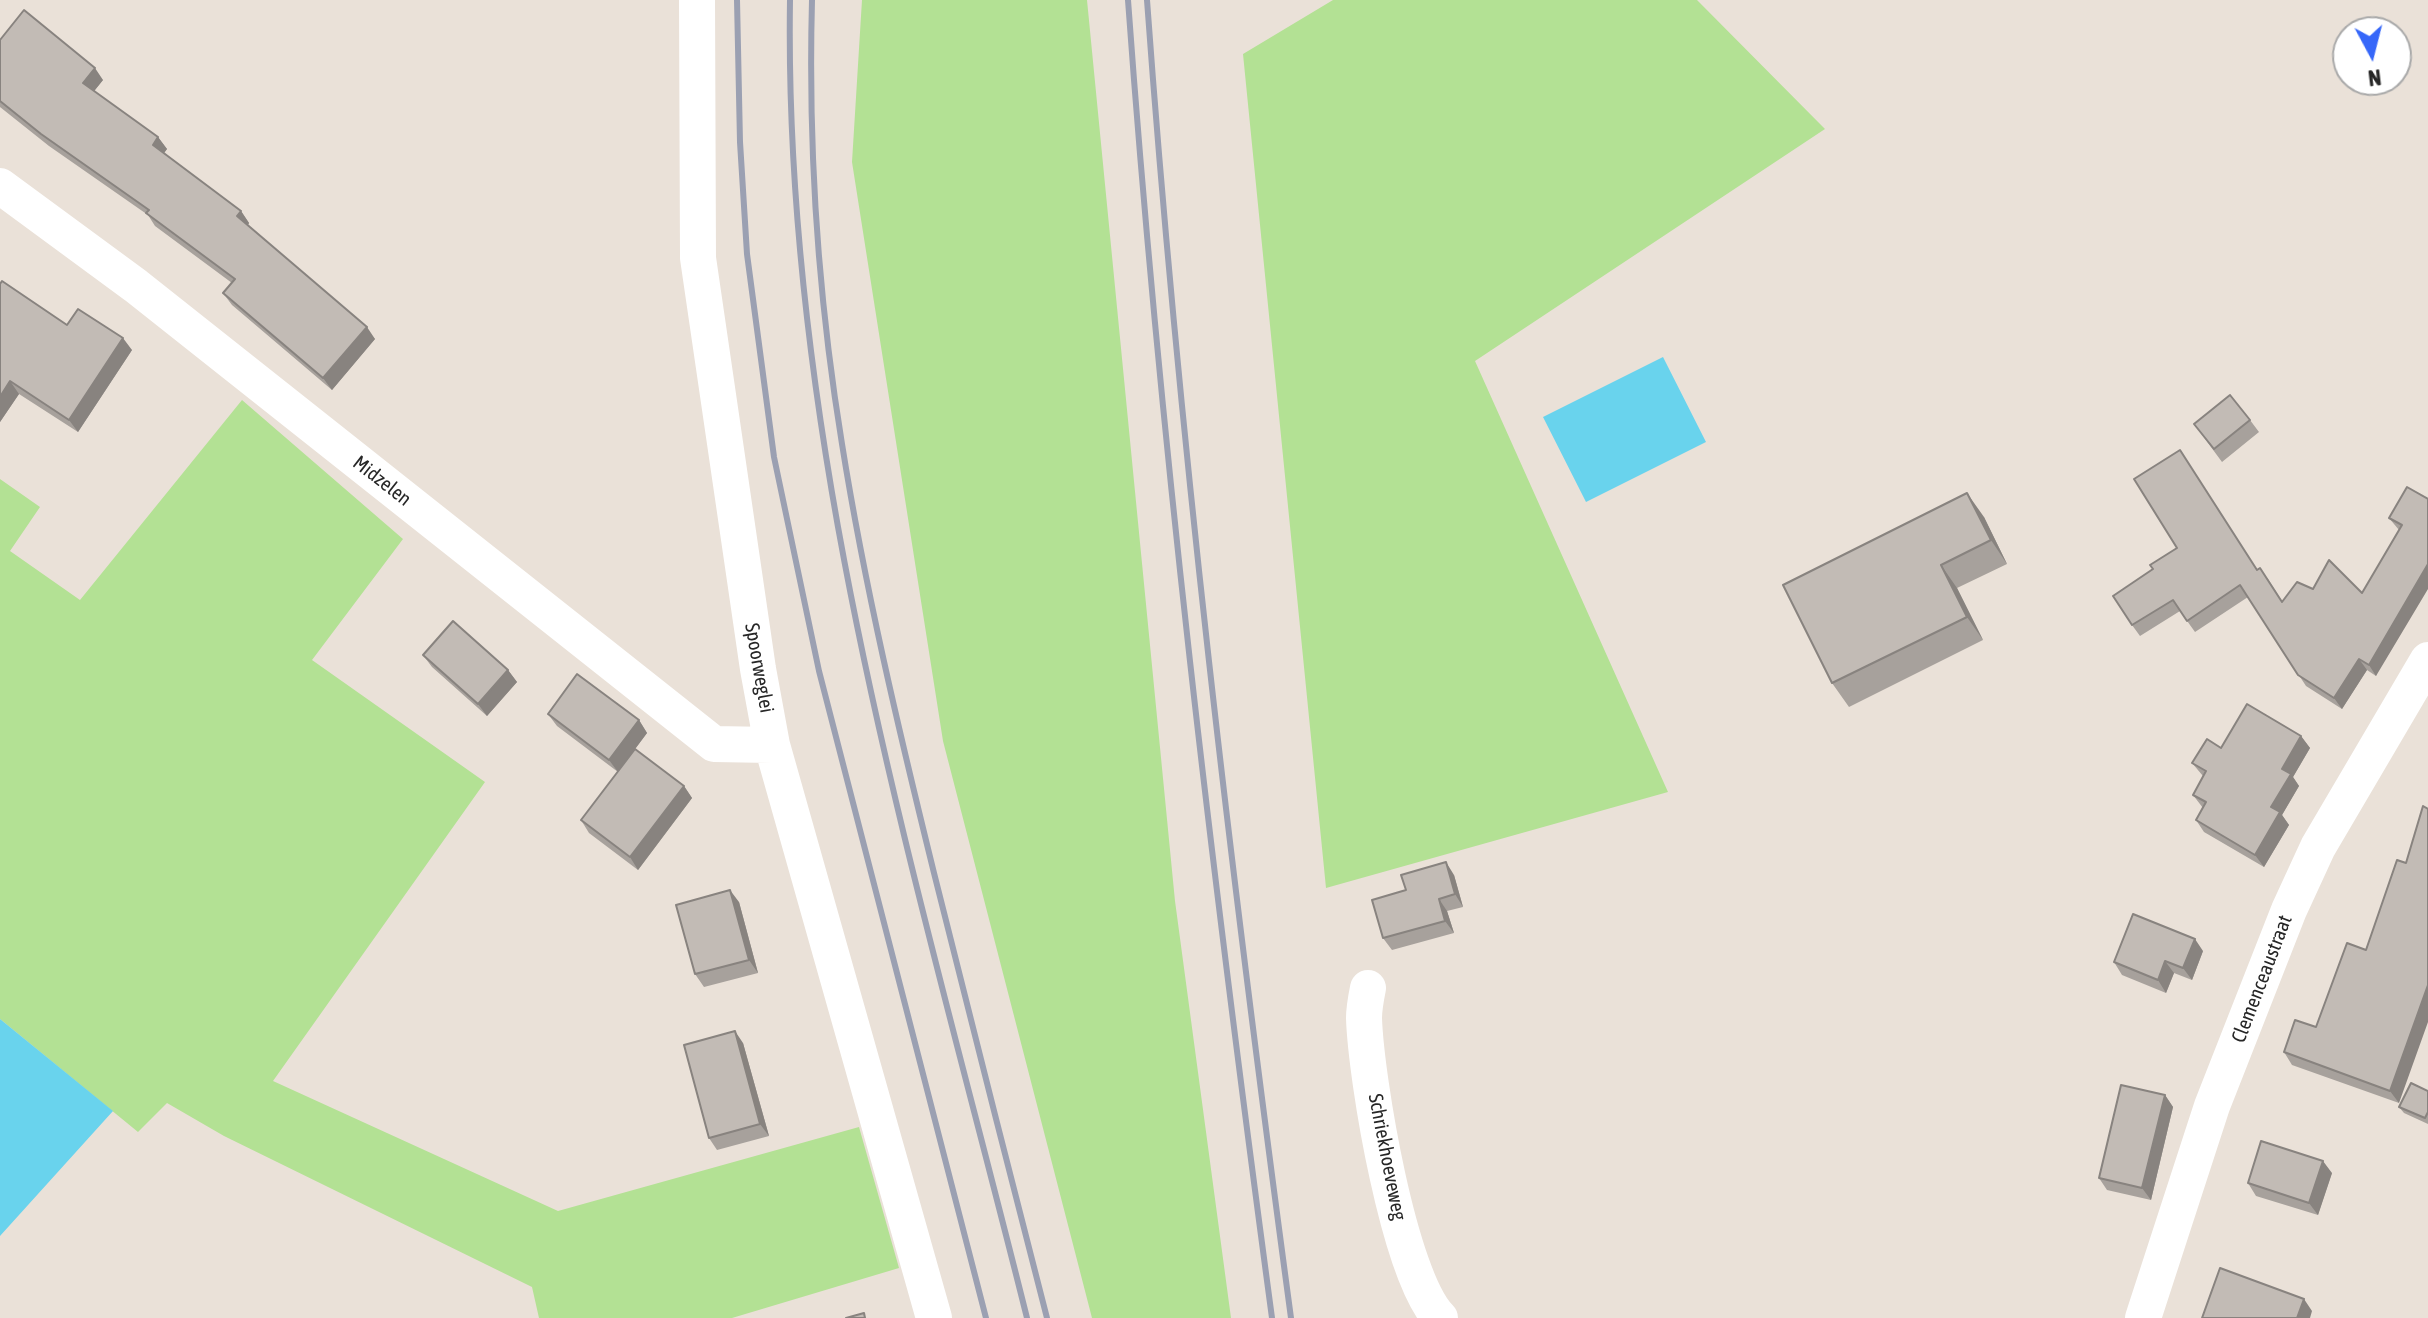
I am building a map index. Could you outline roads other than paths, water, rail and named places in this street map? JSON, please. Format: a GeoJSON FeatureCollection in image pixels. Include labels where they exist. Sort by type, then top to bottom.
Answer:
{"type":"FeatureCollection","features":[{"type":"Feature","properties":{"kind":"street","name":"Spoorweglei"},"geometry":{"type":"LineString","coordinates":[[697,0],[698,258],[758,669],[772,745],[934,1318]]}},
{"type":"Feature","properties":{"kind":"street","name":"Midzelen"},"geometry":{"type":"LineString","coordinates":[[0,186],[136,286],[714,744],[772,745]]}},
{"type":"Feature","properties":{"kind":"street","name":"Clemenceaustraat"},"geometry":{"type":"LineString","coordinates":[[2143,1318],[2212,1106],[2289,910],[2318,847],[2428,660]]}},
{"type":"Feature","properties":{"kind":"street","name":"Schriekhoeveweg"},"geometry":{"type":"LineString","coordinates":[[1368,988],[1364,1016],[1371,1077],[1390,1183],[1410,1263],[1440,1318]]}},
{"type":"Feature","properties":{"kind":"water"},"geometry":{"type":"Polygon","coordinates":[[[1663,357],[1706,442],[1586,502],[1543,417],[1663,357]]]}},
{"type":"Feature","properties":{"kind":"water"},"geometry":{"type":"Polygon","coordinates":[[[0,1019],[113,1111],[0,1236],[0,1019]]]}},
{"type":"Feature","properties":{"kind":"railway"},"geometry":{"type":"LineString","coordinates":[[737,0],[740,142],[747,254],[774,457],[819,671],[986,1318]]}},
{"type":"Feature","properties":{"kind":"railway"},"geometry":{"type":"LineString","coordinates":[[790,0],[794,168],[809,335],[833,501],[865,666],[903,830],[1027,1318]]}},
{"type":"Feature","properties":{"kind":"railway"},"geometry":{"type":"LineString","coordinates":[[812,0],[816,222],[834,389],[851,498],[908,766],[1047,1318]]}},
{"type":"Feature","properties":{"kind":"railway"},"geometry":{"type":"LineString","coordinates":[[1128,0],[1172,496],[1229,989],[1272,1318]]}},
{"type":"Feature","properties":{"kind":"railway"},"geometry":{"type":"LineString","coordinates":[[1147,0],[1175,330],[1209,660],[1291,1318]]}}]}
